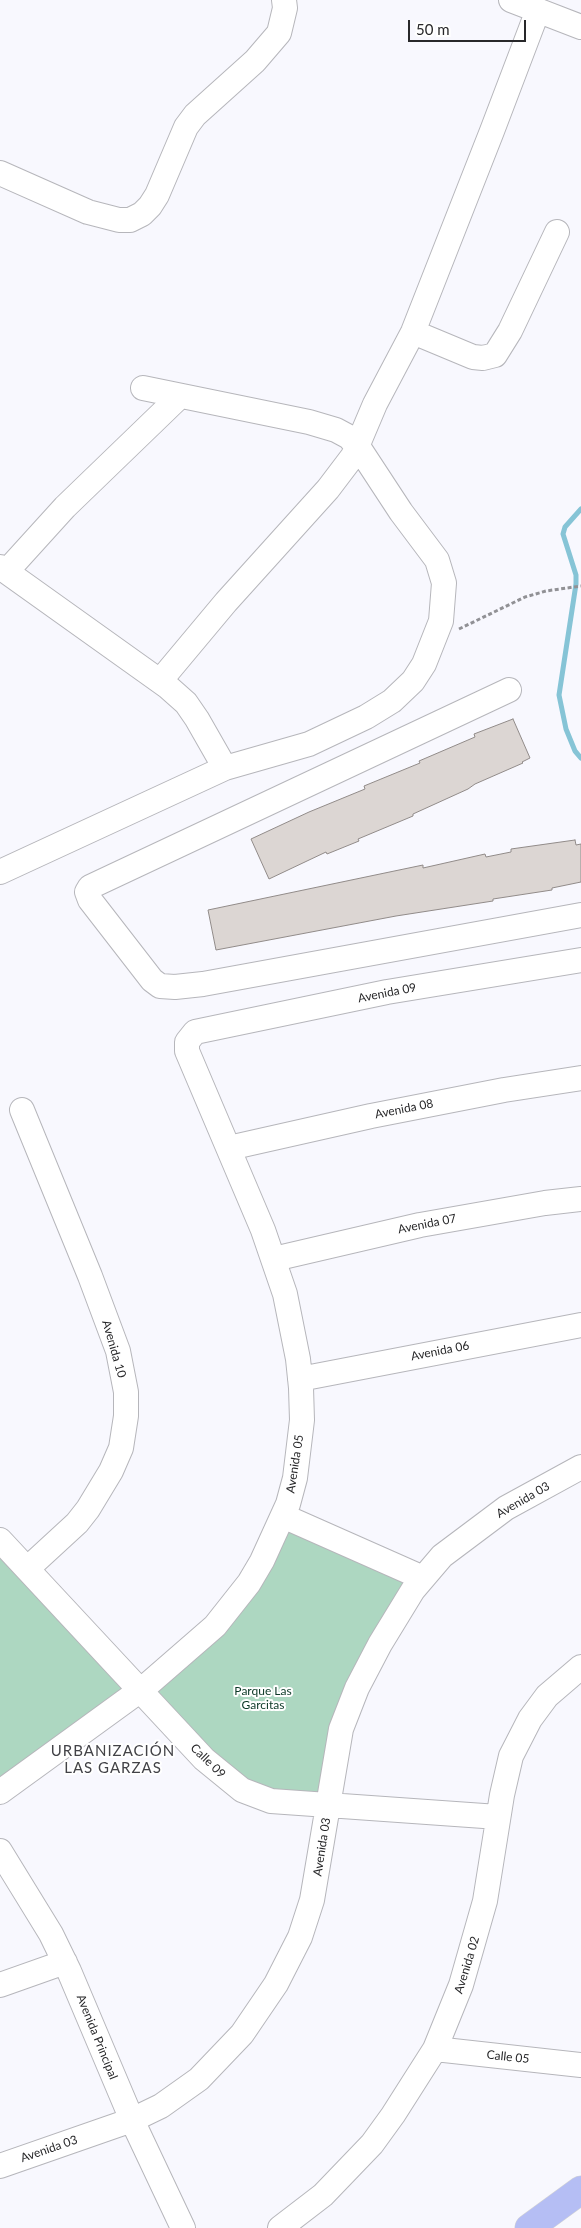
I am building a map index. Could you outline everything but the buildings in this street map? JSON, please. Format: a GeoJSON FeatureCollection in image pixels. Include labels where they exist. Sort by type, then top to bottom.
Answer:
{"type":"FeatureCollection","features":[{"type":"Feature","properties":{"kind":"main road"},"geometry":{"type":"LineString","coordinates":[[529,2228],[581,2190]]}},
{"type":"Feature","properties":{"kind":"street"},"geometry":{"type":"LineString","coordinates":[[0,173],[88,212],[119,220],[130,220],[142,214],[150,206],[156,195],[186,128],[195,115],[255,61],[279,33],[285,8],[284,0]]}},
{"type":"Feature","properties":{"kind":"street"},"geometry":{"type":"LineString","coordinates":[[511,0],[581,27]]}},
{"type":"Feature","properties":{"kind":"street"},"geometry":{"type":"LineString","coordinates":[[160,681],[238,588],[328,489],[347,466],[358,447],[368,420],[412,332],[538,10]]}},
{"type":"Feature","properties":{"kind":"street"},"geometry":{"type":"LineString","coordinates":[[412,332],[473,357],[483,358],[495,354],[510,331],[556,232]]}},
{"type":"Feature","properties":{"kind":"street"},"geometry":{"type":"LineString","coordinates":[[0,872],[225,768],[310,744],[366,717],[392,701],[413,681],[424,664],[441,621],[444,583],[437,560],[401,512],[358,447],[349,438],[336,430],[308,422],[143,388]]}},
{"type":"Feature","properties":{"kind":"street"},"geometry":{"type":"LineString","coordinates":[[180,396],[3,569],[160,681],[186,703],[225,768]]}},
{"type":"Feature","properties":{"kind":"street"},"geometry":{"type":"LineString","coordinates":[[509,690],[90,887],[87,892],[90,900],[152,980],[160,986],[174,987],[203,984],[581,915]]}},
{"type":"Feature","properties":{"kind":"street","name":"Avenida 09"},"geometry":{"type":"LineString","coordinates":[[195,1032],[388,992],[581,960]]}},
{"type":"Feature","properties":{"kind":"street","name":"Avenida 05"},"geometry":{"type":"LineString","coordinates":[[0,1792],[141,1690],[197,1644],[232,1608],[254,1576],[283,1516],[295,1478],[300,1450],[302,1420],[300,1379],[292,1324],[274,1259],[187,1050],[187,1042],[195,1032]]}},
{"type":"Feature","properties":{"kind":"street","name":"Avenida 08"},"geometry":{"type":"LineString","coordinates":[[229,1148],[371,1116],[504,1090],[581,1078]]}},
{"type":"Feature","properties":{"kind":"street","name":"Avenida 10"},"geometry":{"type":"LineString","coordinates":[[22,1110],[90,1276],[118,1351],[126,1392],[126,1416],[121,1448],[112,1471],[77,1523],[27,1569]]}},
{"type":"Feature","properties":{"kind":"street","name":"Avenida 07"},"geometry":{"type":"LineString","coordinates":[[274,1259],[420,1225],[581,1199]]}},
{"type":"Feature","properties":{"kind":"street","name":"Avenida 06"},"geometry":{"type":"LineString","coordinates":[[300,1379],[581,1325]]}},
{"type":"Feature","properties":{"kind":"street","name":"Avenida 03"},"geometry":{"type":"LineString","coordinates":[[0,2166],[132,2120],[161,2106],[199,2079],[242,2034],[271,1993],[289,1960],[312,1900],[337,1748],[347,1711],[380,1644],[422,1578],[442,1556],[506,1508],[581,1467]]}},
{"type":"Feature","properties":{"kind":"street"},"geometry":{"type":"LineString","coordinates":[[283,1516],[422,1578]]}},
{"type":"Feature","properties":{"kind":"street","name":"Calle 09"},"geometry":{"type":"LineString","coordinates":[[0,1540],[204,1759],[242,1790],[271,1800],[328,1806],[498,1817]]}},
{"type":"Feature","properties":{"kind":"street","name":"Avenida 02"},"geometry":{"type":"LineString","coordinates":[[280,2228],[323,2195],[372,2144],[414,2085],[435,2049],[450,2017],[485,1902],[498,1817],[512,1756],[530,1718],[547,1696],[581,1667]]}},
{"type":"Feature","properties":{"kind":"street","name":"Avenida Principal"},"geometry":{"type":"LineString","coordinates":[[0,1851],[33,1903],[65,1962],[132,2120],[182,2228]]}},
{"type":"Feature","properties":{"kind":"street"},"geometry":{"type":"LineString","coordinates":[[0,1984],[65,1962]]}},
{"type":"Feature","properties":{"kind":"street","name":"Calle 05"},"geometry":{"type":"LineString","coordinates":[[435,2049],[581,2065]]}},
{"type":"Feature","properties":{"kind":"path"},"geometry":{"type":"LineString","coordinates":[[434,642],[486,614],[524,597],[546,591],[581,586]]}},
{"type":"Feature","properties":{"kind":"green space","name":"Parque Las Garcitas"},"geometry":{"type":"Polygon","coordinates":[[[283,1516],[423,1578],[380,1644],[328,1806],[271,1801],[141,1690],[197,1644],[283,1516]]]}},
{"type":"Feature","properties":{"kind":"green space"},"geometry":{"type":"Polygon","coordinates":[[[0,1540],[141,1690],[0,1792],[0,1540]]]}},
{"type":"Feature","properties":{"kind":"waterway"},"geometry":{"type":"LineString","coordinates":[[581,509],[565,527],[563,534],[576,575],[576,584],[559,695],[566,729],[575,751],[581,758]]}},
{"type":"Feature","properties":{"kind":"district","name":"URBANIZACIÓN LAS GARZAS"},"geometry":{"type":"Point","coordinates":[113,1760]}}]}
